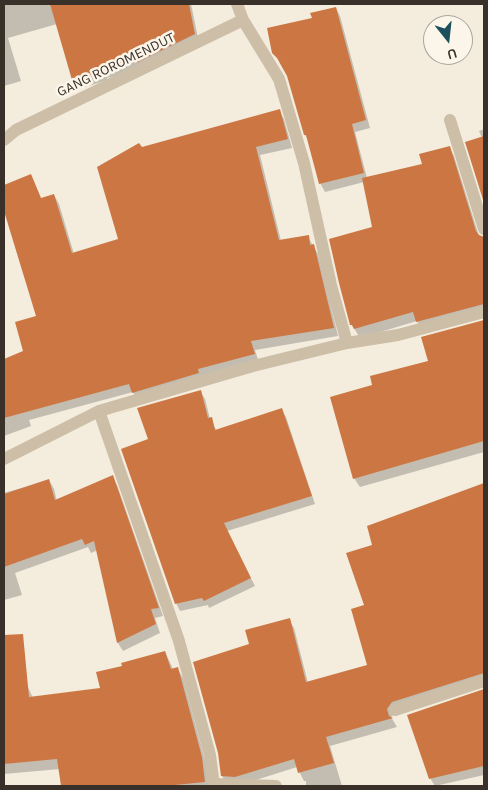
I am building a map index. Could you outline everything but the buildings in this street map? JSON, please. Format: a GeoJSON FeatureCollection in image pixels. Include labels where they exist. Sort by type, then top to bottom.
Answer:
{"type":"FeatureCollection","features":[{"type":"Feature","properties":{"kind":"street"},"geometry":{"type":"LineString","coordinates":[[237,4],[243,20],[279,79],[304,163],[331,285],[347,344]]}},
{"type":"Feature","properties":{"kind":"street","name":"GANG ROROMENDUT"},"geometry":{"type":"LineString","coordinates":[[4,140],[16,130],[243,20]]}},
{"type":"Feature","properties":{"kind":"street"},"geometry":{"type":"LineString","coordinates":[[450,120],[484,229]]}},
{"type":"Feature","properties":{"kind":"street"},"geometry":{"type":"LineString","coordinates":[[4,458],[100,410],[253,366],[347,344],[398,335],[484,312]]}},
{"type":"Feature","properties":{"kind":"street"},"geometry":{"type":"LineString","coordinates":[[100,410],[179,641],[210,755],[214,785],[276,786]]}},
{"type":"Feature","properties":{"kind":"street"},"geometry":{"type":"LineString","coordinates":[[395,710],[484,681]]}}]}
